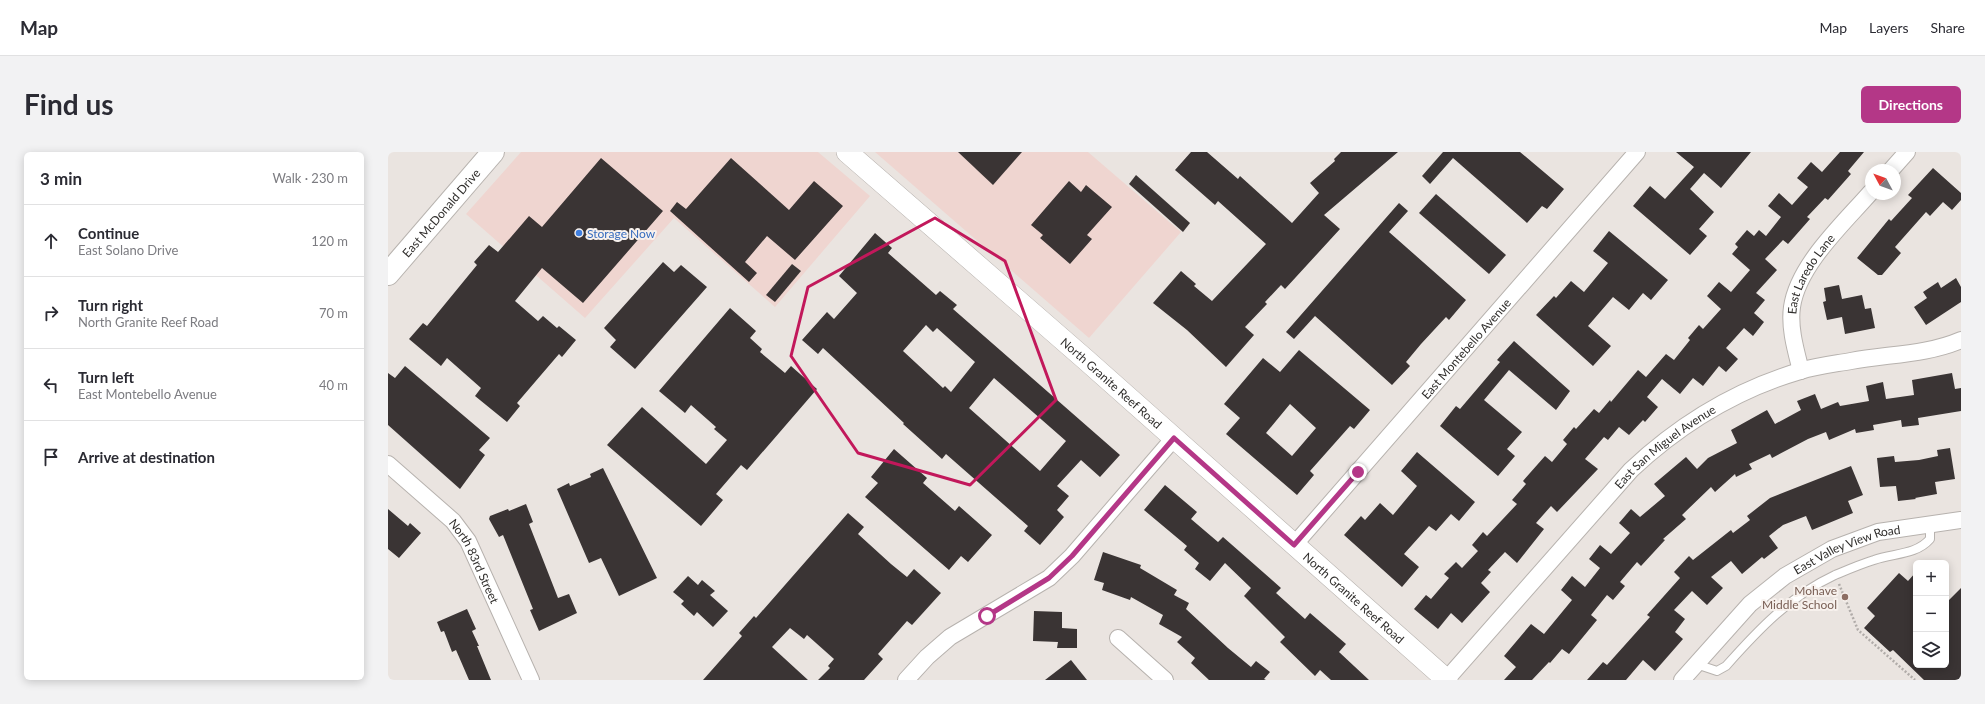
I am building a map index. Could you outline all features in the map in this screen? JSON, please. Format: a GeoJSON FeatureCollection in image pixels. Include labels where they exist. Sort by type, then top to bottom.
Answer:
{"type":"FeatureCollection","features":[{"type":"Feature","properties":{"kind":"main road","name":"East McDonald Drive"},"geometry":{"type":"LineString","coordinates":[[388,274],[494,152]]}},
{"type":"Feature","properties":{"kind":"street","name":"North Granite Reef Road"},"geometry":{"type":"LineString","coordinates":[[847,152],[1174,438],[1446,680]]}},
{"type":"Feature","properties":{"kind":"street","name":"East Montebello Avenue"},"geometry":{"type":"LineString","coordinates":[[1294,545],[1637,152]]}},
{"type":"Feature","properties":{"kind":"street"},"geometry":{"type":"LineString","coordinates":[[1896,164],[1906,152]]}},
{"type":"Feature","properties":{"kind":"street","name":"East Laredo Lane"},"geometry":{"type":"LineString","coordinates":[[1801,371],[1792,329],[1792,308],[1797,286],[1812,262],[1828,241],[1865,199]]}},
{"type":"Feature","properties":{"kind":"street","name":"East San Miguel Avenue"},"geometry":{"type":"LineString","coordinates":[[1446,680],[1631,470],[1656,447],[1682,427],[1740,394],[1801,371],[1852,360],[1946,347],[1961,340]]}},
{"type":"Feature","properties":{"kind":"street"},"geometry":{"type":"LineString","coordinates":[[906,680],[926,656],[950,637],[1049,578],[1072,556],[1174,438]]}},
{"type":"Feature","properties":{"kind":"street","name":"North 83rd Street"},"geometry":{"type":"LineString","coordinates":[[388,464],[453,521],[468,541],[531,680]]}},
{"type":"Feature","properties":{"kind":"street","name":"East Valley View Road"},"geometry":{"type":"LineString","coordinates":[[1682,680],[1750,604],[1785,576],[1832,549],[1878,532],[1930,523],[1961,520]]}},
{"type":"Feature","properties":{"kind":"street"},"geometry":{"type":"LineString","coordinates":[[1118,638],[1166,680]]}},
{"type":"Feature","properties":{"kind":"lane"},"geometry":{"type":"LineString","coordinates":[[1696,664],[1717,672],[1726,666],[1776,613],[1809,589],[1835,575],[1875,559],[1922,547],[1930,539],[1930,523]]}},
{"type":"Feature","properties":{"kind":"path"},"geometry":{"type":"LineString","coordinates":[[1838,581],[1858,630],[1915,680]]}},
{"type":"Feature","properties":{"kind":"highlighted area"},"geometry":{"type":"Polygon","coordinates":[[[935,218],[1005,261],[1056,400],[970,485],[858,453],[791,356],[808,287],[935,218]]]}},
{"type":"Feature","properties":{"kind":"shaded area"},"geometry":{"type":"Polygon","coordinates":[[[521,152],[818,152],[870,196],[775,307],[674,218],[585,318],[466,214],[521,152]]]}},
{"type":"Feature","properties":{"kind":"shaded area"},"geometry":{"type":"Polygon","coordinates":[[[875,152],[1088,152],[1181,232],[1089,338],[875,152]]]}},
{"type":"Feature","properties":{"kind":"building"},"geometry":{"type":"Polygon","coordinates":[[[958,152],[1022,152],[993,185],[958,152]]]}},
{"type":"Feature","properties":{"kind":"building"},"geometry":{"type":"Polygon","coordinates":[[[1191,152],[1207,152],[1238,179],[1240,176],[1292,223],[1319,193],[1310,183],[1335,161],[1334,159],[1341,152],[1398,152],[1324,215],[1340,229],[1285,289],[1281,285],[1265,302],[1267,304],[1245,327],[1254,335],[1226,367],[1187,330],[1153,303],[1181,271],[1196,284],[1194,286],[1212,301],[1266,244],[1218,201],[1215,205],[1175,170],[1191,152]]]}},
{"type":"Feature","properties":{"kind":"building"},"geometry":{"type":"Polygon","coordinates":[[[1443,152],[1520,152],[1564,189],[1547,209],[1542,206],[1527,223],[1453,158],[1430,184],[1422,176],[1443,152]]]}},
{"type":"Feature","properties":{"kind":"building"},"geometry":{"type":"Polygon","coordinates":[[[1676,152],[1751,152],[1721,188],[1704,173],[1690,189],[1714,212],[1699,229],[1707,236],[1690,255],[1633,206],[1650,186],[1665,199],[1694,167],[1676,152]]]}},
{"type":"Feature","properties":{"kind":"building"},"geometry":{"type":"Polygon","coordinates":[[[1840,152],[1864,152],[1848,171],[1851,174],[1828,200],[1825,198],[1807,217],[1810,219],[1788,244],[1783,240],[1765,259],[1777,270],[1756,293],[1765,300],[1754,313],[1764,322],[1753,336],[1744,328],[1726,348],[1738,359],[1726,372],[1719,366],[1703,386],[1693,378],[1680,394],[1662,379],[1647,397],[1658,407],[1645,422],[1643,420],[1629,435],[1619,427],[1608,440],[1604,437],[1585,459],[1598,469],[1557,512],[1551,506],[1536,523],[1544,529],[1517,563],[1505,552],[1488,570],[1491,572],[1481,583],[1490,592],[1462,623],[1451,613],[1438,629],[1414,609],[1426,595],[1431,599],[1449,578],[1444,574],[1456,562],[1462,568],[1478,551],[1472,545],[1483,532],[1487,536],[1517,504],[1512,500],[1526,484],[1523,481],[1545,456],[1552,462],[1567,444],[1563,440],[1574,427],[1576,429],[1594,409],[1599,413],[1610,400],[1611,402],[1638,370],[1646,377],[1666,354],[1674,360],[1690,340],[1688,338],[1699,325],[1703,329],[1721,309],[1707,296],[1719,282],[1731,292],[1750,270],[1732,254],[1738,247],[1735,244],[1747,230],[1754,236],[1759,230],[1766,236],[1781,217],[1768,206],[1779,193],[1792,205],[1808,187],[1797,178],[1811,162],[1822,172],[1840,152]]]}},
{"type":"Feature","properties":{"kind":"building"},"geometry":{"type":"Polygon","coordinates":[[[601,158],[663,211],[583,303],[542,268],[515,301],[538,321],[543,316],[557,328],[559,326],[576,340],[562,357],[559,354],[517,403],[520,406],[507,422],[475,396],[481,388],[447,358],[441,366],[409,339],[423,323],[427,326],[477,265],[474,262],[489,245],[498,252],[529,216],[542,227],[601,158]]]}},
{"type":"Feature","properties":{"kind":"building"},"geometry":{"type":"Polygon","coordinates":[[[731,158],[789,210],[814,181],[843,206],[795,260],[767,236],[745,262],[757,273],[749,282],[670,211],[677,202],[686,209],[731,158]]]}},
{"type":"Feature","properties":{"kind":"building"},"geometry":{"type":"Polygon","coordinates":[[[1933,168],[1961,193],[1961,200],[1952,210],[1943,202],[1930,216],[1926,212],[1895,247],[1901,253],[1882,275],[1878,275],[1857,258],[1889,219],[1891,221],[1912,198],[1908,195],[1933,168]]]}},
{"type":"Feature","properties":{"kind":"building"},"geometry":{"type":"Polygon","coordinates":[[[1136,175],[1190,223],[1183,232],[1129,184],[1136,175]]]}},
{"type":"Feature","properties":{"kind":"building"},"geometry":{"type":"Polygon","coordinates":[[[1069,181],[1081,192],[1086,185],[1112,207],[1087,235],[1092,239],[1070,264],[1040,238],[1043,235],[1031,225],[1069,181]]]}},
{"type":"Feature","properties":{"kind":"building"},"geometry":{"type":"Polygon","coordinates":[[[1436,194],[1506,255],[1489,274],[1419,213],[1436,194]]]}},
{"type":"Feature","properties":{"kind":"building"},"geometry":{"type":"Polygon","coordinates":[[[1399,203],[1408,211],[1389,232],[1466,300],[1449,320],[1446,317],[1421,344],[1406,362],[1410,366],[1392,385],[1315,316],[1294,339],[1286,332],[1399,203]]]}},
{"type":"Feature","properties":{"kind":"building"},"geometry":{"type":"Polygon","coordinates":[[[1609,231],[1668,280],[1651,300],[1643,293],[1629,310],[1613,297],[1588,326],[1611,346],[1593,366],[1536,315],[1554,296],[1556,298],[1571,281],[1584,292],[1608,263],[1593,251],[1609,231]]]}},
{"type":"Feature","properties":{"kind":"building"},"geometry":{"type":"Polygon","coordinates":[[[875,233],[892,248],[888,253],[936,295],[940,291],[957,305],[953,309],[1120,455],[1100,477],[1081,460],[1057,486],[1069,496],[1057,510],[1064,517],[1040,545],[1024,531],[1028,526],[946,454],[942,459],[823,348],[818,354],[802,340],[827,312],[834,319],[857,293],[839,276],[875,233]],[[926,325],[903,351],[943,388],[945,386],[951,392],[975,362],[937,328],[933,332],[926,325]],[[994,378],[969,408],[1040,471],[1066,441],[994,378]]]}},
{"type":"Feature","properties":{"kind":"building"},"geometry":{"type":"Polygon","coordinates":[[[663,262],[674,272],[681,265],[707,287],[635,369],[610,347],[616,340],[604,328],[663,262]]]}},
{"type":"Feature","properties":{"kind":"building"},"geometry":{"type":"Polygon","coordinates":[[[792,264],[801,271],[775,302],[766,295],[792,264]]]}},
{"type":"Feature","properties":{"kind":"building"},"geometry":{"type":"Polygon","coordinates":[[[1956,278],[1961,287],[1961,302],[1926,325],[1914,307],[1927,298],[1923,292],[1938,282],[1941,288],[1956,278]]]}},
{"type":"Feature","properties":{"kind":"building"},"geometry":{"type":"Polygon","coordinates":[[[1839,285],[1842,299],[1862,295],[1865,309],[1871,308],[1875,328],[1845,334],[1842,317],[1827,320],[1823,302],[1826,301],[1824,288],[1839,285]]]}},
{"type":"Feature","properties":{"kind":"building"},"geometry":{"type":"Polygon","coordinates":[[[730,308],[756,331],[750,338],[762,349],[760,352],[785,373],[791,366],[817,389],[747,470],[741,465],[716,494],[723,500],[701,526],[607,445],[642,407],[706,464],[727,440],[714,429],[716,427],[691,405],[685,413],[659,391],[730,308]]]}},
{"type":"Feature","properties":{"kind":"building"},"geometry":{"type":"Polygon","coordinates":[[[1514,341],[1570,391],[1556,410],[1509,370],[1484,400],[1522,432],[1507,449],[1515,456],[1498,476],[1440,426],[1456,406],[1460,409],[1500,362],[1497,360],[1514,341]]]}},
{"type":"Feature","properties":{"kind":"building"},"geometry":{"type":"Polygon","coordinates":[[[1299,350],[1370,410],[1354,429],[1350,426],[1310,471],[1314,475],[1297,495],[1226,434],[1240,418],[1224,404],[1263,358],[1280,372],[1299,350]],[[1290,404],[1266,433],[1292,456],[1316,428],[1290,404]]]}},
{"type":"Feature","properties":{"kind":"building"},"geometry":{"type":"Polygon","coordinates":[[[405,366],[490,438],[479,450],[485,455],[460,489],[388,425],[388,373],[395,378],[405,366]]]}},
{"type":"Feature","properties":{"kind":"building"},"geometry":{"type":"Polygon","coordinates":[[[1952,373],[1955,389],[1961,388],[1961,411],[1918,418],[1919,425],[1902,427],[1901,420],[1873,425],[1874,430],[1856,433],[1855,429],[1829,440],[1826,432],[1808,439],[1772,458],[1770,454],[1749,464],[1752,469],[1736,477],[1735,474],[1715,492],[1711,487],[1682,515],[1686,519],[1663,539],[1665,540],[1641,566],[1637,562],[1620,582],[1625,586],[1613,600],[1607,595],[1591,615],[1597,620],[1569,654],[1562,649],[1532,680],[1504,680],[1516,667],[1504,656],[1531,624],[1544,634],[1572,600],[1561,590],[1572,576],[1585,587],[1600,568],[1589,559],[1600,545],[1611,554],[1630,533],[1619,523],[1631,509],[1640,517],[1665,496],[1654,484],[1686,457],[1697,469],[1708,458],[1737,443],[1731,430],[1767,410],[1775,424],[1801,410],[1797,401],[1815,394],[1821,409],[1838,402],[1840,406],[1869,401],[1866,386],[1883,382],[1886,399],[1914,395],[1912,380],[1952,373]]]}},
{"type":"Feature","properties":{"kind":"building"},"geometry":{"type":"Polygon","coordinates":[[[1950,448],[1955,479],[1935,482],[1937,494],[1915,498],[1916,499],[1898,501],[1896,486],[1880,487],[1877,458],[1894,456],[1895,462],[1919,460],[1938,456],[1937,450],[1950,448]]]}},
{"type":"Feature","properties":{"kind":"building"},"geometry":{"type":"Polygon","coordinates":[[[894,449],[927,478],[923,483],[955,511],[959,506],[992,535],[968,562],[961,556],[949,570],[865,497],[878,483],[871,477],[894,449]]]}},
{"type":"Feature","properties":{"kind":"building"},"geometry":{"type":"Polygon","coordinates":[[[1417,452],[1475,502],[1459,521],[1451,514],[1436,531],[1429,526],[1404,554],[1419,567],[1402,587],[1344,535],[1361,516],[1365,520],[1380,503],[1393,515],[1417,486],[1401,471],[1417,452]]]}},
{"type":"Feature","properties":{"kind":"building"},"geometry":{"type":"Polygon","coordinates":[[[1851,466],[1863,495],[1848,501],[1853,513],[1812,530],[1806,516],[1783,525],[1769,536],[1778,548],[1764,559],[1762,557],[1742,574],[1731,561],[1711,577],[1723,588],[1707,605],[1692,591],[1674,610],[1685,619],[1675,632],[1683,639],[1655,671],[1643,660],[1626,680],[1587,680],[1603,662],[1607,665],[1650,617],[1647,615],[1680,578],[1674,572],[1689,556],[1693,560],[1731,530],[1733,533],[1750,520],[1747,516],[1770,498],[1851,466]]]}},
{"type":"Feature","properties":{"kind":"building"},"geometry":{"type":"Polygon","coordinates":[[[603,468],[657,578],[619,596],[601,558],[589,563],[557,489],[569,483],[570,486],[591,477],[590,474],[603,468]]]}},
{"type":"Feature","properties":{"kind":"building"},"geometry":{"type":"Polygon","coordinates":[[[1165,485],[1197,512],[1191,519],[1218,542],[1223,537],[1281,588],[1276,593],[1305,619],[1310,613],[1346,644],[1339,652],[1369,680],[1331,680],[1320,670],[1315,676],[1280,642],[1285,637],[1244,596],[1251,588],[1225,563],[1210,581],[1195,569],[1199,563],[1184,550],[1187,546],[1144,510],[1165,485]]]}},
{"type":"Feature","properties":{"kind":"building"},"geometry":{"type":"Polygon","coordinates":[[[526,504],[533,522],[529,524],[558,598],[569,594],[577,613],[539,631],[530,610],[533,609],[503,535],[499,537],[489,519],[490,516],[508,509],[509,511],[526,504]]]}},
{"type":"Feature","properties":{"kind":"building"},"geometry":{"type":"Polygon","coordinates":[[[388,509],[408,526],[410,523],[421,533],[399,558],[388,549],[388,509]]]}},
{"type":"Feature","properties":{"kind":"building"},"geometry":{"type":"Polygon","coordinates":[[[848,513],[864,527],[858,534],[891,564],[907,577],[914,569],[941,593],[912,625],[907,621],[878,654],[883,659],[864,680],[818,680],[830,668],[828,666],[834,659],[807,635],[804,639],[790,628],[772,647],[808,680],[703,680],[742,636],[739,633],[754,616],[756,618],[848,513]]]}},
{"type":"Feature","properties":{"kind":"building"},"geometry":{"type":"Polygon","coordinates":[[[1103,552],[1141,565],[1140,568],[1177,590],[1174,595],[1189,603],[1186,609],[1228,648],[1251,667],[1256,661],[1270,672],[1264,679],[1266,680],[1209,680],[1191,663],[1195,658],[1177,642],[1182,637],[1159,624],[1163,615],[1131,597],[1130,600],[1102,590],[1104,583],[1094,580],[1103,552]]]}},
{"type":"Feature","properties":{"kind":"building"},"geometry":{"type":"Polygon","coordinates":[[[1899,573],[1908,581],[1913,575],[1913,668],[1949,668],[1949,600],[1961,588],[1961,680],[1924,680],[1893,650],[1890,652],[1864,628],[1875,616],[1867,608],[1899,573]]]}},
{"type":"Feature","properties":{"kind":"building"},"geometry":{"type":"Polygon","coordinates":[[[688,576],[698,585],[702,580],[715,591],[710,595],[728,611],[713,627],[697,612],[694,616],[681,604],[684,601],[673,592],[688,576]]]}},
{"type":"Feature","properties":{"kind":"building"},"geometry":{"type":"Polygon","coordinates":[[[467,609],[476,629],[472,631],[479,646],[477,646],[491,680],[469,680],[456,650],[452,652],[444,631],[441,632],[437,622],[467,609]]]}},
{"type":"Feature","properties":{"kind":"building"},"geometry":{"type":"Polygon","coordinates":[[[1034,611],[1062,612],[1062,628],[1077,629],[1077,648],[1057,648],[1058,642],[1033,641],[1034,611]]]}},
{"type":"Feature","properties":{"kind":"building"},"geometry":{"type":"Polygon","coordinates":[[[1071,660],[1087,680],[1045,680],[1071,660]]]}},
{"type":"Feature","properties":{"kind":"place","name":"Storage Now"},"geometry":{"type":"Point","coordinates":[579,233]}},
{"type":"Feature","properties":{"kind":"place","name":"Mohave Middle School"},"geometry":{"type":"Point","coordinates":[1845,597]}},
{"type":"Feature","properties":{"kind":"route"},"geometry":{"type":"LineString","coordinates":[[987,616],[1049,578],[1072,556],[1174,438],[1294,545],[1358,472]]}}]}
